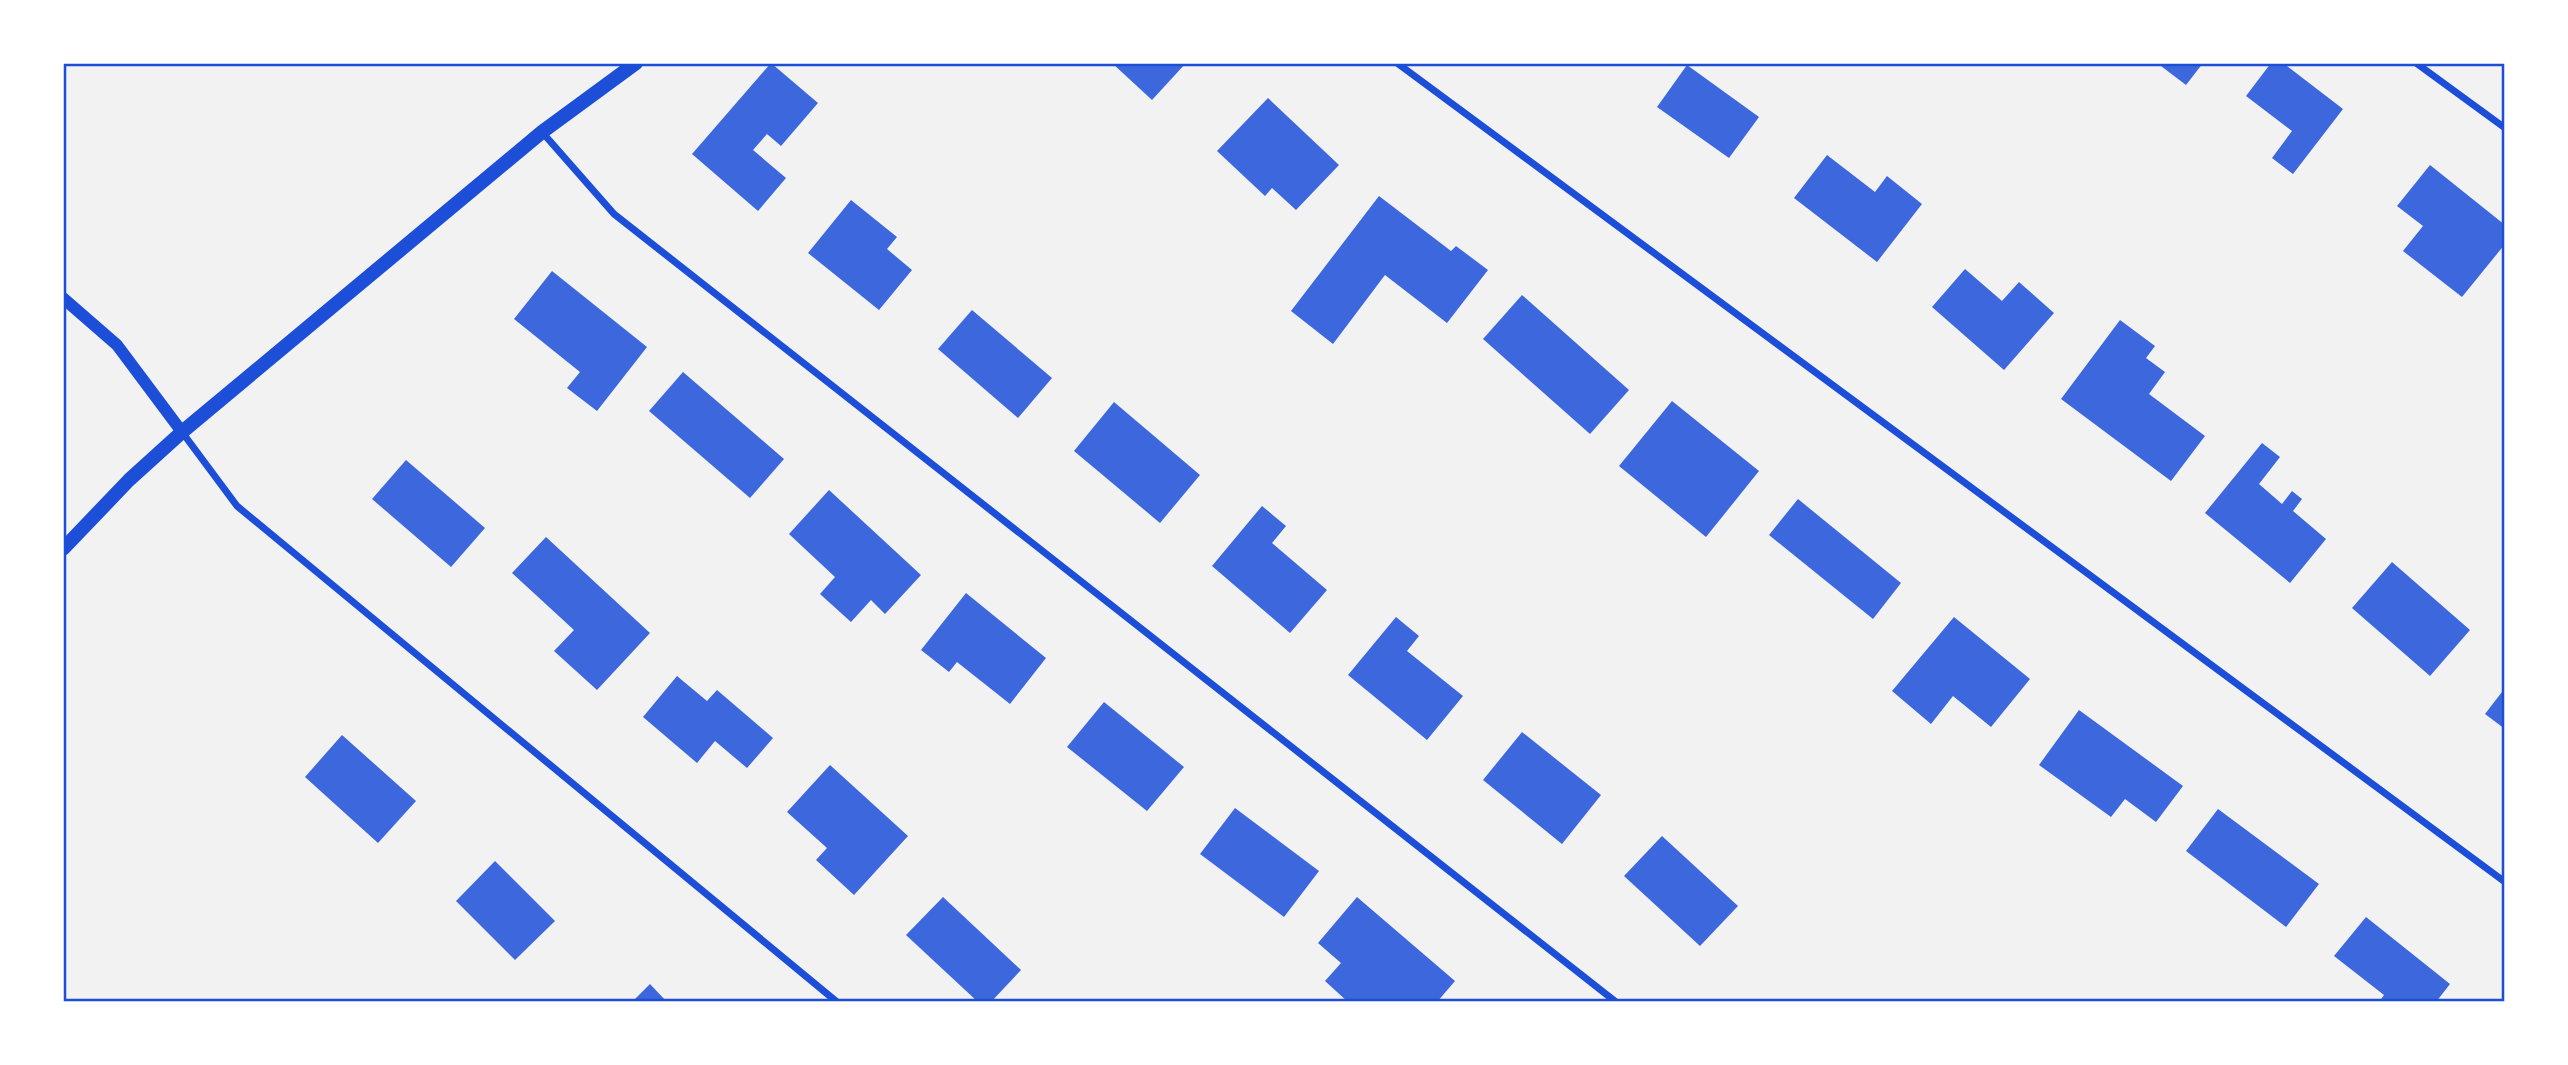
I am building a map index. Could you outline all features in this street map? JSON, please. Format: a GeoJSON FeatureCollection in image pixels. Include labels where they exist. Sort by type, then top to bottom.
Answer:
{"type":"FeatureCollection","features":[{"type":"Feature","properties":{"kind":"main road"},"geometry":{"type":"LineString","coordinates":[[63,549],[129,480],[182,432],[542,132],[636,63]]}},
{"type":"Feature","properties":{"kind":"street"},"geometry":{"type":"LineString","coordinates":[[1397,63],[2505,882]]}},
{"type":"Feature","properties":{"kind":"street"},"geometry":{"type":"LineString","coordinates":[[2416,63],[2505,128]]}},
{"type":"Feature","properties":{"kind":"street"},"geometry":{"type":"LineString","coordinates":[[542,132],[614,214],[1616,1002]]}},
{"type":"Feature","properties":{"kind":"street"},"geometry":{"type":"LineString","coordinates":[[63,298],[117,345],[237,506],[837,1002]]}},
{"type":"Feature","properties":{"kind":"building"},"geometry":{"type":"Polygon","coordinates":[[[771,63],[818,103],[781,146],[767,134],[753,150],[786,178],[758,211],[692,154],[771,63]]]}},
{"type":"Feature","properties":{"kind":"building"},"geometry":{"type":"Polygon","coordinates":[[[1112,63],[1186,63],[1152,100],[1112,63]]]}},
{"type":"Feature","properties":{"kind":"building"},"geometry":{"type":"Polygon","coordinates":[[[2157,63],[2203,63],[2186,85],[2157,63]]]}},
{"type":"Feature","properties":{"kind":"building"},"geometry":{"type":"Polygon","coordinates":[[[2271,63],[2283,63],[2343,109],[2293,174],[2272,158],[2292,131],[2246,96],[2271,63]]]}},
{"type":"Feature","properties":{"kind":"building"},"geometry":{"type":"Polygon","coordinates":[[[1687,65],[1759,117],[1729,158],[1657,107],[1687,65]]]}},
{"type":"Feature","properties":{"kind":"building"},"geometry":{"type":"Polygon","coordinates":[[[1268,98],[1339,165],[1296,210],[1272,188],[1265,196],[1217,151],[1268,98]]]}},
{"type":"Feature","properties":{"kind":"building"},"geometry":{"type":"Polygon","coordinates":[[[1827,155],[1875,192],[1887,176],[1922,204],[1877,262],[1794,198],[1827,155]]]}},
{"type":"Feature","properties":{"kind":"building"},"geometry":{"type":"Polygon","coordinates":[[[2430,165],[2505,225],[2505,244],[2462,297],[2403,251],[2423,226],[2397,206],[2430,165]]]}},
{"type":"Feature","properties":{"kind":"building"},"geometry":{"type":"Polygon","coordinates":[[[1379,196],[1451,251],[1456,246],[1488,270],[1447,323],[1385,275],[1333,344],[1291,311],[1379,196]]]}},
{"type":"Feature","properties":{"kind":"building"},"geometry":{"type":"Polygon","coordinates":[[[851,200],[897,237],[887,249],[912,270],[879,310],[808,253],[851,200]]]}},
{"type":"Feature","properties":{"kind":"building"},"geometry":{"type":"Polygon","coordinates":[[[1965,269],[2002,301],[2019,282],[2054,313],[2004,370],[1932,307],[1965,269]]]}},
{"type":"Feature","properties":{"kind":"building"},"geometry":{"type":"Polygon","coordinates":[[[552,271],[647,347],[597,411],[567,388],[580,372],[514,319],[552,271]]]}},
{"type":"Feature","properties":{"kind":"building"},"geometry":{"type":"Polygon","coordinates":[[[1522,295],[1629,390],[1590,434],[1483,339],[1522,295]]]}},
{"type":"Feature","properties":{"kind":"building"},"geometry":{"type":"Polygon","coordinates":[[[972,310],[1052,378],[1018,418],[938,349],[972,310]]]}},
{"type":"Feature","properties":{"kind":"building"},"geometry":{"type":"Polygon","coordinates":[[[2120,320],[2155,346],[2146,358],[2165,372],[2149,394],[2205,436],[2171,481],[2061,399],[2120,320]]]}},
{"type":"Feature","properties":{"kind":"building"},"geometry":{"type":"Polygon","coordinates":[[[683,372],[784,459],[750,498],[649,411],[683,372]]]}},
{"type":"Feature","properties":{"kind":"building"},"geometry":{"type":"Polygon","coordinates":[[[1672,401],[1759,471],[1706,537],[1619,466],[1672,401]]]}},
{"type":"Feature","properties":{"kind":"building"},"geometry":{"type":"Polygon","coordinates":[[[1114,402],[1200,475],[1160,523],[1074,451],[1114,402]]]}},
{"type":"Feature","properties":{"kind":"building"},"geometry":{"type":"Polygon","coordinates":[[[2262,443],[2280,457],[2259,484],[2282,504],[2292,491],[2302,499],[2293,511],[2326,539],[2290,583],[2205,513],[2262,443]]]}},
{"type":"Feature","properties":{"kind":"building"},"geometry":{"type":"Polygon","coordinates":[[[406,460],[485,528],[451,567],[372,499],[406,460]]]}},
{"type":"Feature","properties":{"kind":"building"},"geometry":{"type":"Polygon","coordinates":[[[829,490],[921,575],[885,614],[871,600],[851,622],[820,594],[835,577],[789,534],[829,490]]]}},
{"type":"Feature","properties":{"kind":"building"},"geometry":{"type":"Polygon","coordinates":[[[1798,499],[1901,583],[1873,619],[1769,535],[1798,499]]]}},
{"type":"Feature","properties":{"kind":"building"},"geometry":{"type":"Polygon","coordinates":[[[1262,506],[1286,526],[1272,543],[1327,590],[1290,633],[1212,566],[1262,506]]]}},
{"type":"Feature","properties":{"kind":"building"},"geometry":{"type":"Polygon","coordinates":[[[546,537],[650,633],[597,690],[554,651],[574,630],[512,573],[546,537]]]}},
{"type":"Feature","properties":{"kind":"building"},"geometry":{"type":"Polygon","coordinates":[[[2392,562],[2470,630],[2430,676],[2352,608],[2392,562]]]}},
{"type":"Feature","properties":{"kind":"building"},"geometry":{"type":"Polygon","coordinates":[[[966,593],[1046,658],[1010,704],[957,662],[949,672],[921,650],[966,593]]]}},
{"type":"Feature","properties":{"kind":"building"},"geometry":{"type":"Polygon","coordinates":[[[1396,617],[1419,636],[1407,651],[1463,696],[1427,740],[1348,675],[1396,617]]]}},
{"type":"Feature","properties":{"kind":"building"},"geometry":{"type":"Polygon","coordinates":[[[1954,617],[2030,679],[1991,727],[1953,696],[1931,724],[1892,691],[1954,617]]]}},
{"type":"Feature","properties":{"kind":"building"},"geometry":{"type":"Polygon","coordinates":[[[677,676],[707,701],[717,690],[773,738],[747,768],[715,741],[697,763],[643,717],[677,676]]]}},
{"type":"Feature","properties":{"kind":"building"},"geometry":{"type":"Polygon","coordinates":[[[2505,688],[2505,729],[2485,714],[2505,688]]]}},
{"type":"Feature","properties":{"kind":"building"},"geometry":{"type":"Polygon","coordinates":[[[1104,702],[1184,767],[1147,811],[1067,747],[1104,702]]]}},
{"type":"Feature","properties":{"kind":"building"},"geometry":{"type":"Polygon","coordinates":[[[2079,710],[2183,786],[2156,822],[2125,799],[2111,817],[2039,765],[2079,710]]]}},
{"type":"Feature","properties":{"kind":"building"},"geometry":{"type":"Polygon","coordinates":[[[1522,732],[1601,795],[1562,844],[1483,780],[1522,732]]]}},
{"type":"Feature","properties":{"kind":"building"},"geometry":{"type":"Polygon","coordinates":[[[342,735],[416,801],[378,843],[305,777],[342,735]]]}},
{"type":"Feature","properties":{"kind":"building"},"geometry":{"type":"Polygon","coordinates":[[[830,765],[908,836],[854,895],[816,860],[827,848],[787,812],[830,765]]]}},
{"type":"Feature","properties":{"kind":"building"},"geometry":{"type":"Polygon","coordinates":[[[1235,808],[1319,871],[1284,917],[1200,854],[1235,808]]]}},
{"type":"Feature","properties":{"kind":"building"},"geometry":{"type":"Polygon","coordinates":[[[2218,809],[2319,884],[2286,927],[2186,851],[2218,809]]]}},
{"type":"Feature","properties":{"kind":"building"},"geometry":{"type":"Polygon","coordinates":[[[1662,836],[1738,906],[1700,946],[1624,876],[1662,836]]]}},
{"type":"Feature","properties":{"kind":"building"},"geometry":{"type":"Polygon","coordinates":[[[495,861],[555,921],[515,960],[456,901],[495,861]]]}},
{"type":"Feature","properties":{"kind":"building"},"geometry":{"type":"Polygon","coordinates":[[[943,897],[1021,970],[991,1002],[978,1002],[906,935],[943,897]]]}},
{"type":"Feature","properties":{"kind":"building"},"geometry":{"type":"Polygon","coordinates":[[[1357,897],[1455,981],[1437,1002],[1348,1002],[1325,981],[1341,963],[1318,943],[1357,897]]]}},
{"type":"Feature","properties":{"kind":"building"},"geometry":{"type":"Polygon","coordinates":[[[2366,917],[2450,984],[2436,1002],[2379,1002],[2384,995],[2334,956],[2366,917]]]}},
{"type":"Feature","properties":{"kind":"building"},"geometry":{"type":"Polygon","coordinates":[[[650,984],[667,1002],[632,1002],[650,984]]]}}]}
